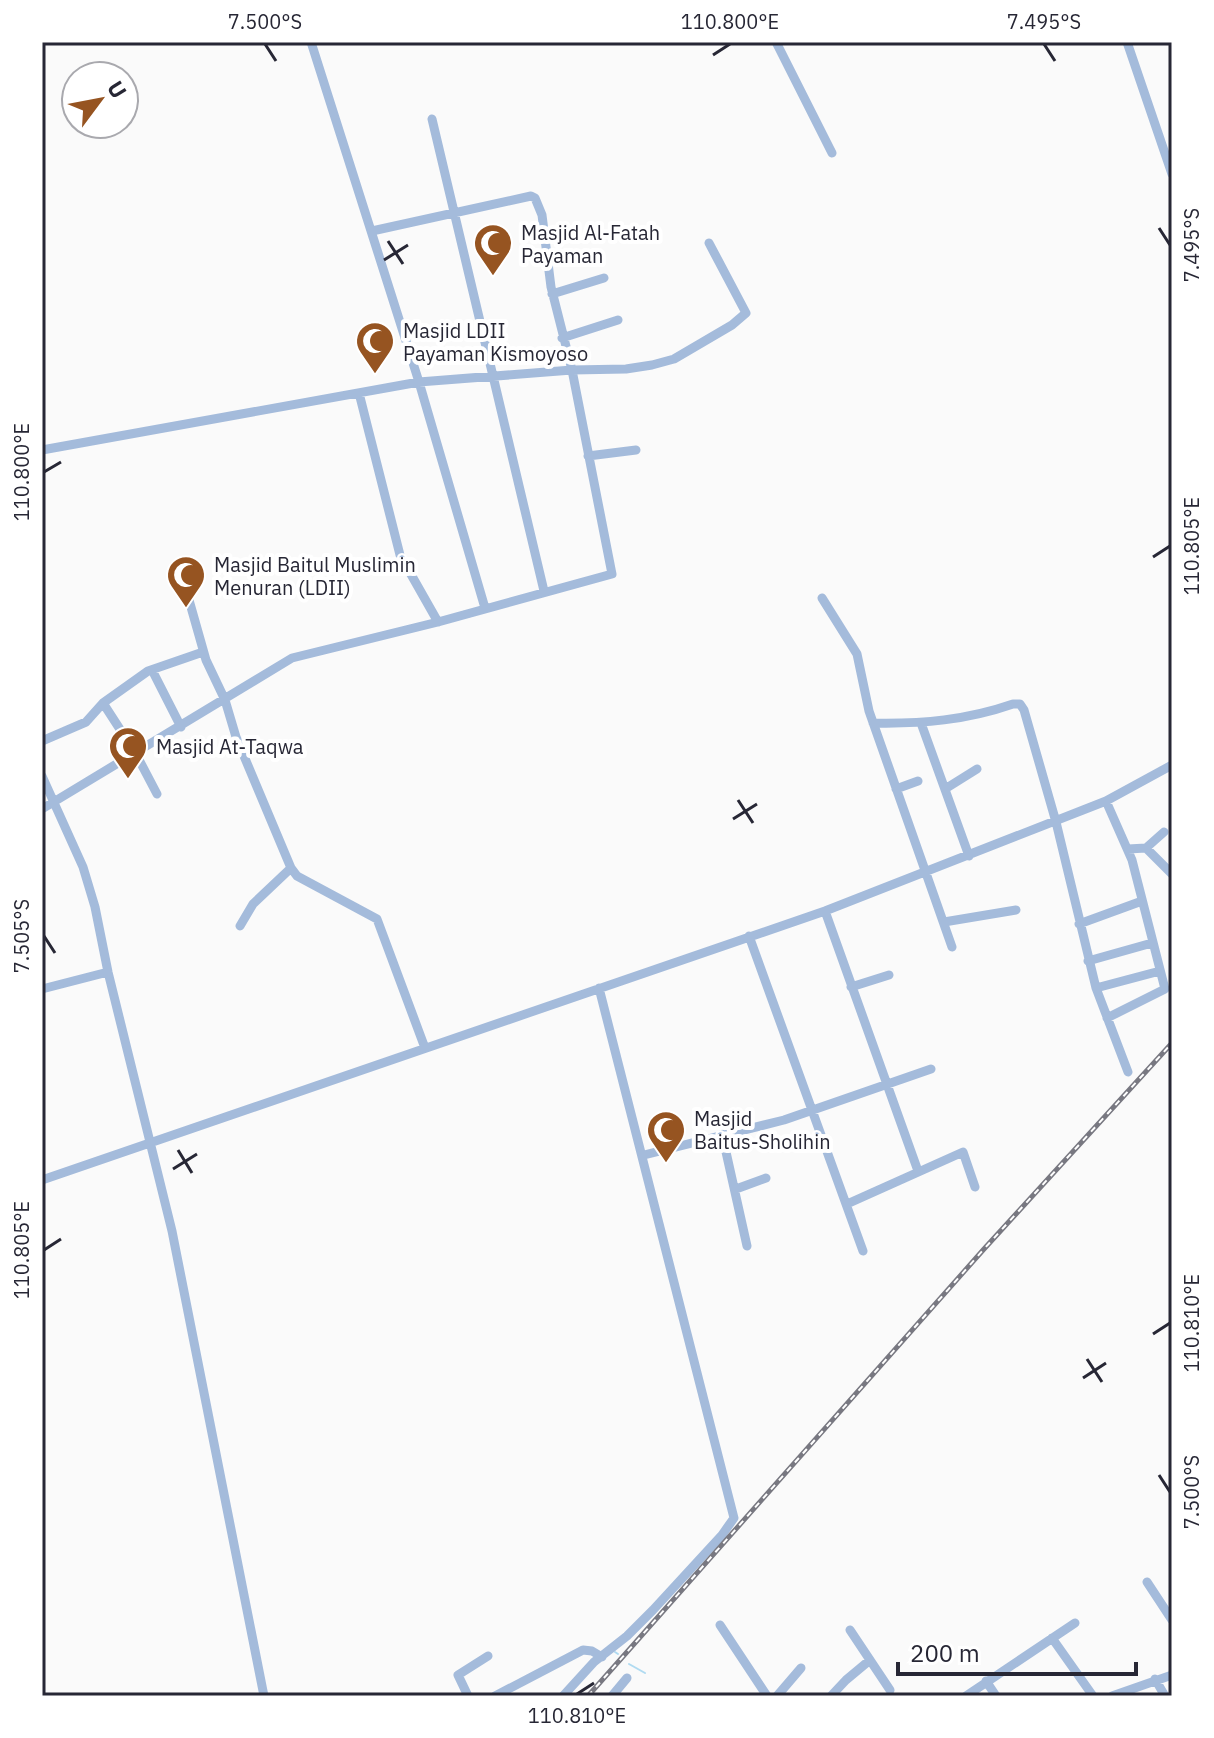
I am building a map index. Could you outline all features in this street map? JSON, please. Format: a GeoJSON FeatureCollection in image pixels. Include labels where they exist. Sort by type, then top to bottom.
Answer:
{"type":"FeatureCollection","features":[{"type":"Feature","properties":{"kind":"street"},"geometry":{"type":"LineString","coordinates":[[311,42],[419,382],[485,608]]}},
{"type":"Feature","properties":{"kind":"street"},"geometry":{"type":"LineString","coordinates":[[776,42],[832,153]]}},
{"type":"Feature","properties":{"kind":"street"},"geometry":{"type":"LineString","coordinates":[[1127,42],[1172,174]]}},
{"type":"Feature","properties":{"kind":"street"},"geometry":{"type":"LineString","coordinates":[[432,119],[457,213],[544,591]]}},
{"type":"Feature","properties":{"kind":"street"},"geometry":{"type":"LineString","coordinates":[[42,809],[292,658],[612,574],[572,370],[552,294],[542,215],[535,198],[531,196],[372,231]]}},
{"type":"Feature","properties":{"kind":"street"},"geometry":{"type":"LineString","coordinates":[[42,450],[419,382],[492,375],[626,369],[674,359],[746,313],[709,243]]}},
{"type":"Feature","properties":{"kind":"street"},"geometry":{"type":"LineString","coordinates":[[552,294],[604,278]]}},
{"type":"Feature","properties":{"kind":"street"},"geometry":{"type":"LineString","coordinates":[[562,338],[618,320]]}},
{"type":"Feature","properties":{"kind":"street"},"geometry":{"type":"LineString","coordinates":[[359,393],[400,555],[438,622]]}},
{"type":"Feature","properties":{"kind":"street"},"geometry":{"type":"LineString","coordinates":[[588,456],[636,450]]}},
{"type":"Feature","properties":{"kind":"street"},"geometry":{"type":"LineString","coordinates":[[822,598],[857,654],[873,723],[952,947]]}},
{"type":"Feature","properties":{"kind":"street"},"geometry":{"type":"LineString","coordinates":[[189,600],[203,652],[291,868],[297,876],[377,919],[425,1048]]}},
{"type":"Feature","properties":{"kind":"street"},"geometry":{"type":"LineString","coordinates":[[42,741],[86,722],[103,703],[152,670],[203,652]]}},
{"type":"Feature","properties":{"kind":"street"},"geometry":{"type":"LineString","coordinates":[[152,670],[181,727]]}},
{"type":"Feature","properties":{"kind":"street"},"geometry":{"type":"LineString","coordinates":[[103,703],[157,794]]}},
{"type":"Feature","properties":{"kind":"street"},"geometry":{"type":"LineString","coordinates":[[873,723],[921,723],[971,717],[1020,704],[1056,822],[1088,961],[1128,1072]]}},
{"type":"Feature","properties":{"kind":"street"},"geometry":{"type":"LineString","coordinates":[[921,723],[969,856]]}},
{"type":"Feature","properties":{"kind":"street"},"geometry":{"type":"LineString","coordinates":[[42,1180],[825,911],[1106,801],[1172,765]]}},
{"type":"Feature","properties":{"kind":"street"},"geometry":{"type":"LineString","coordinates":[[945,789],[977,769]]}},
{"type":"Feature","properties":{"kind":"street"},"geometry":{"type":"LineString","coordinates":[[42,776],[89,886],[175,1246],[264,1696]]}},
{"type":"Feature","properties":{"kind":"street"},"geometry":{"type":"LineString","coordinates":[[896,789],[918,781]]}},
{"type":"Feature","properties":{"kind":"street"},"geometry":{"type":"LineString","coordinates":[[1106,801],[1128,849],[1164,991],[1107,1018]]}},
{"type":"Feature","properties":{"kind":"street"},"geometry":{"type":"LineString","coordinates":[[1128,849],[1146,848],[1164,832]]}},
{"type":"Feature","properties":{"kind":"street"},"geometry":{"type":"LineString","coordinates":[[1146,848],[1172,874]]}},
{"type":"Feature","properties":{"kind":"street"},"geometry":{"type":"LineString","coordinates":[[240,926],[253,904],[291,868]]}},
{"type":"Feature","properties":{"kind":"street"},"geometry":{"type":"LineString","coordinates":[[1079,924],[1142,901]]}},
{"type":"Feature","properties":{"kind":"street"},"geometry":{"type":"LineString","coordinates":[[944,922],[1016,910]]}},
{"type":"Feature","properties":{"kind":"street"},"geometry":{"type":"LineString","coordinates":[[825,911],[918,1171]]}},
{"type":"Feature","properties":{"kind":"street"},"geometry":{"type":"LineString","coordinates":[[749,936],[863,1251]]}},
{"type":"Feature","properties":{"kind":"street"},"geometry":{"type":"LineString","coordinates":[[1088,961],[1152,943]]}},
{"type":"Feature","properties":{"kind":"street"},"geometry":{"type":"LineString","coordinates":[[1096,988],[1160,971]]}},
{"type":"Feature","properties":{"kind":"street"},"geometry":{"type":"LineString","coordinates":[[42,989],[108,972]]}},
{"type":"Feature","properties":{"kind":"street"},"geometry":{"type":"LineString","coordinates":[[851,987],[889,975]]}},
{"type":"Feature","properties":{"kind":"street"},"geometry":{"type":"LineString","coordinates":[[563,1696],[594,1662],[627,1636],[734,1521],[644,1155],[599,988]]}},
{"type":"Feature","properties":{"kind":"street"},"geometry":{"type":"LineString","coordinates":[[644,1155],[784,1120],[931,1069]]}},
{"type":"Feature","properties":{"kind":"street"},"geometry":{"type":"LineString","coordinates":[[722,1134],[747,1246]]}},
{"type":"Feature","properties":{"kind":"street"},"geometry":{"type":"LineString","coordinates":[[847,1204],[963,1152],[975,1187]]}},
{"type":"Feature","properties":{"kind":"street"},"geometry":{"type":"LineString","coordinates":[[736,1189],[766,1178]]}},
{"type":"Feature","properties":{"kind":"street"},"geometry":{"type":"LineString","coordinates":[[1147,1582],[1172,1620]]}},
{"type":"Feature","properties":{"kind":"street"},"geometry":{"type":"LineString","coordinates":[[966,1696],[1075,1623]]}},
{"type":"Feature","properties":{"kind":"street"},"geometry":{"type":"LineString","coordinates":[[720,1625],[767,1696]]}},
{"type":"Feature","properties":{"kind":"street"},"geometry":{"type":"LineString","coordinates":[[850,1630],[890,1690]]}},
{"type":"Feature","properties":{"kind":"street"},"geometry":{"type":"LineString","coordinates":[[1052,1638],[1093,1696]]}},
{"type":"Feature","properties":{"kind":"street"},"geometry":{"type":"LineString","coordinates":[[495,1696],[583,1650],[602,1657]]}},
{"type":"Feature","properties":{"kind":"street"},"geometry":{"type":"LineString","coordinates":[[468,1696],[458,1675],[488,1656]]}},
{"type":"Feature","properties":{"kind":"street"},"geometry":{"type":"LineString","coordinates":[[831,1696],[870,1660]]}},
{"type":"Feature","properties":{"kind":"street"},"geometry":{"type":"LineString","coordinates":[[777,1696],[801,1668]]}},
{"type":"Feature","properties":{"kind":"street"},"geometry":{"type":"LineString","coordinates":[[1112,1696],[1172,1675]]}},
{"type":"Feature","properties":{"kind":"street"},"geometry":{"type":"LineString","coordinates":[[612,1696],[627,1678]]}},
{"type":"Feature","properties":{"kind":"street"},"geometry":{"type":"LineString","coordinates":[[1155,1679],[1165,1696]]}},
{"type":"Feature","properties":{"kind":"street"},"geometry":{"type":"LineString","coordinates":[[986,1681],[996,1696]]}},
{"type":"Feature","properties":{"kind":"waterway"},"geometry":{"type":"LineString","coordinates":[[629,1664],[645,1673]]}},
{"type":"Feature","properties":{"kind":"railway"},"geometry":{"type":"LineString","coordinates":[[588,1696],[984,1249],[1172,1043]]}},
{"type":"Feature","properties":{"kind":"place","name":"Masjid Al-Fatah Payaman"},"geometry":{"type":"Point","coordinates":[493,277]}},
{"type":"Feature","properties":{"kind":"place","name":"Masjid LDII Payaman Kismoyoso"},"geometry":{"type":"Point","coordinates":[375,375]}},
{"type":"Feature","properties":{"kind":"place","name":"Masjid Baitul Muslimin Menuran (LDII)"},"geometry":{"type":"Point","coordinates":[186,609]}},
{"type":"Feature","properties":{"kind":"place","name":"Masjid At-Taqwa"},"geometry":{"type":"Point","coordinates":[128,780]}},
{"type":"Feature","properties":{"kind":"place","name":"Masjid Baitus-Sholihin"},"geometry":{"type":"Point","coordinates":[666,1164]}}]}
